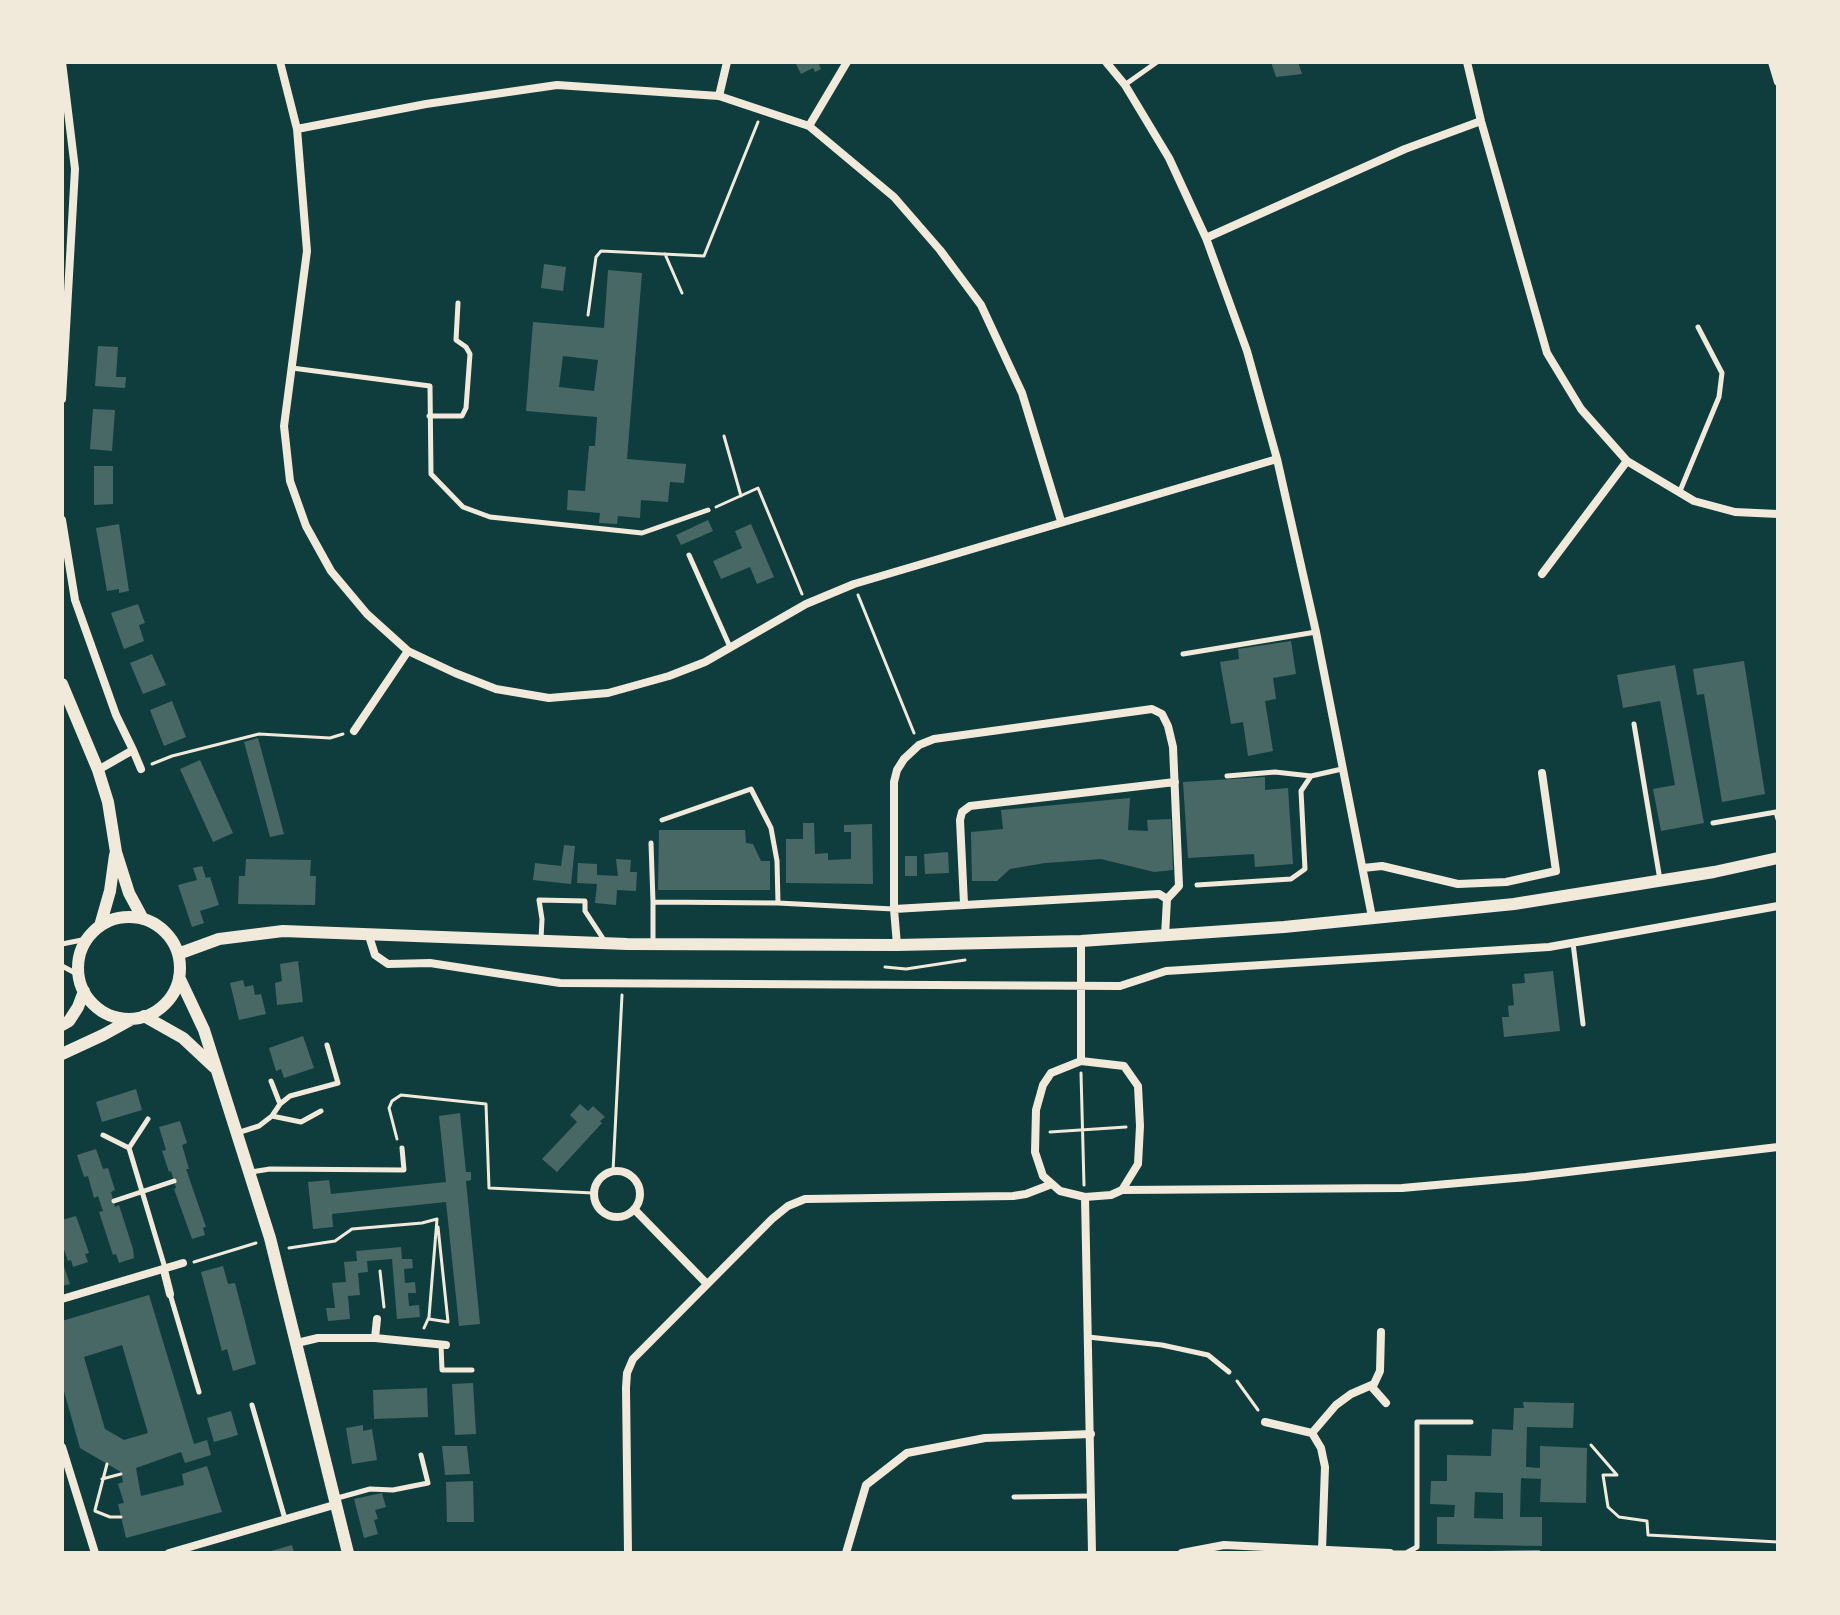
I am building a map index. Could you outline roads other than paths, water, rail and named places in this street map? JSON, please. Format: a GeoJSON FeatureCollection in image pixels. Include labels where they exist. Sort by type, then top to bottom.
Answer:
{"type":"FeatureCollection","features":[{"type":"Feature","properties":{"kind":"street"},"geometry":{"type":"LineString","coordinates":[[62,62],[75,169],[62,399]]}},
{"type":"Feature","properties":{"kind":"street"},"geometry":{"type":"LineString","coordinates":[[280,62],[297,129],[307,251],[284,426],[290,481],[306,526],[331,571],[367,614],[408,651],[455,673],[496,689],[549,698],[608,693],[705,662],[806,604],[854,584],[1277,459]]}},
{"type":"Feature","properties":{"kind":"street"},"geometry":{"type":"LineString","coordinates":[[719,96],[727,62]]}},
{"type":"Feature","properties":{"kind":"street"},"geometry":{"type":"LineString","coordinates":[[809,126],[847,62]]}},
{"type":"Feature","properties":{"kind":"street"},"geometry":{"type":"LineString","coordinates":[[1106,62],[1125,85],[1169,158],[1206,238],[1247,351],[1277,459],[1316,632],[1372,917]]}},
{"type":"Feature","properties":{"kind":"street"},"geometry":{"type":"LineString","coordinates":[[1467,62],[1547,353],[1581,409],[1627,461],[1694,501],[1735,512],[1778,514]]}},
{"type":"Feature","properties":{"kind":"street"},"geometry":{"type":"LineString","coordinates":[[1772,62],[1778,82]]}},
{"type":"Feature","properties":{"kind":"street"},"geometry":{"type":"LineString","coordinates":[[297,129],[426,104],[557,85],[719,96],[809,126],[894,197],[940,250],[981,305],[1022,393],[1061,521]]}},
{"type":"Feature","properties":{"kind":"street"},"geometry":{"type":"LineString","coordinates":[[1206,238],[1405,149],[1481,121]]}},
{"type":"Feature","properties":{"kind":"street"},"geometry":{"type":"LineString","coordinates":[[1542,574],[1627,461]]}},
{"type":"Feature","properties":{"kind":"street"},"geometry":{"type":"LineString","coordinates":[[62,520],[75,600],[116,715],[141,769]]}},
{"type":"Feature","properties":{"kind":"street"},"geometry":{"type":"LineString","coordinates":[[354,731],[408,651]]}},
{"type":"Feature","properties":{"kind":"street"},"geometry":{"type":"LineString","coordinates":[[62,684],[98,770],[108,802],[116,852],[129,893],[143,919]]}},
{"type":"Feature","properties":{"kind":"street"},"geometry":{"type":"LineString","coordinates":[[897,945],[894,782],[904,759],[919,745],[934,739],[1152,709],[1162,714],[1168,726],[1175,782],[1179,886],[1167,899],[1165,936]]}},
{"type":"Feature","properties":{"kind":"street"},"geometry":{"type":"LineString","coordinates":[[98,770],[133,750]]}},
{"type":"Feature","properties":{"kind":"street"},"geometry":{"type":"LineString","coordinates":[[1363,868],[1382,866],[1458,884],[1506,882],[1556,871],[1542,773]]}},
{"type":"Feature","properties":{"kind":"street"},"geometry":{"type":"LineString","coordinates":[[964,904],[960,820],[962,812],[970,806],[1175,782]]}},
{"type":"Feature","properties":{"kind":"street"},"geometry":{"type":"LineString","coordinates":[[100,926],[116,852]]}},
{"type":"Feature","properties":{"kind":"street"},"geometry":{"type":"LineString","coordinates":[[178,954],[219,939],[283,931],[653,944],[897,945],[1165,936],[1514,904],[1660,881],[1778,858]]}},
{"type":"Feature","properties":{"kind":"street"},"geometry":{"type":"LineString","coordinates":[[894,909],[1159,894],[1167,899]]}},
{"type":"Feature","properties":{"kind":"street"},"geometry":{"type":"LineString","coordinates":[[369,936],[375,955],[388,964],[430,963],[560,983],[1120,986],[1166,971],[1549,947],[1778,906]]}},
{"type":"Feature","properties":{"kind":"street"},"geometry":{"type":"LineString","coordinates":[[216,1069],[183,1038],[138,1018],[109,1015],[99,1009],[84,991],[79,963],[87,939],[100,926],[120,918],[143,919],[165,932],[178,954],[179,977],[204,1030],[271,1245],[348,1553]]}},
{"type":"Feature","properties":{"kind":"street"},"geometry":{"type":"LineString","coordinates":[[1081,941],[1081,1061]]}},
{"type":"Feature","properties":{"kind":"street"},"geometry":{"type":"LineString","coordinates":[[62,1054],[154,1012],[171,997],[179,977]]}},
{"type":"Feature","properties":{"kind":"street"},"geometry":{"type":"LineString","coordinates":[[62,1025],[69,1021],[84,991]]}},
{"type":"Feature","properties":{"kind":"street"},"geometry":{"type":"LineString","coordinates":[[1122,1190],[1138,1164],[1138,1086],[1124,1066],[1081,1061],[1051,1073],[1043,1085],[1036,1110],[1035,1152],[1043,1176],[1060,1191],[1085,1197],[1111,1195],[1122,1190],[1402,1188],[1526,1177],[1778,1147]]}},
{"type":"Feature","properties":{"kind":"street"},"geometry":{"type":"LineString","coordinates":[[613,1171],[627,1173],[637,1182],[640,1196],[634,1209],[622,1216],[609,1216],[598,1207],[593,1193],[599,1178],[613,1171]]}},
{"type":"Feature","properties":{"kind":"street"},"geometry":{"type":"LineString","coordinates":[[628,1553],[627,1373],[633,1359],[780,1212],[805,1199],[1013,1196],[1052,1184]]}},
{"type":"Feature","properties":{"kind":"street"},"geometry":{"type":"LineString","coordinates":[[1085,1197],[1092,1553]]}},
{"type":"Feature","properties":{"kind":"street"},"geometry":{"type":"LineString","coordinates":[[634,1209],[707,1284]]}},
{"type":"Feature","properties":{"kind":"street"},"geometry":{"type":"LineString","coordinates":[[62,1299],[183,1263]]}},
{"type":"Feature","properties":{"kind":"street"},"geometry":{"type":"LineString","coordinates":[[165,1269],[170,1294]]}},
{"type":"Feature","properties":{"kind":"street"},"geometry":{"type":"LineString","coordinates":[[375,1338],[377,1319]]}},
{"type":"Feature","properties":{"kind":"street"},"geometry":{"type":"LineString","coordinates":[[1312,1433],[1336,1405],[1351,1394],[1371,1386],[1380,1371],[1381,1332]]}},
{"type":"Feature","properties":{"kind":"street"},"geometry":{"type":"LineString","coordinates":[[297,1343],[318,1338],[375,1338],[443,1345]]}},
{"type":"Feature","properties":{"kind":"street"},"geometry":{"type":"LineString","coordinates":[[1371,1386],[1386,1403]]}},
{"type":"Feature","properties":{"kind":"street"},"geometry":{"type":"LineString","coordinates":[[1265,1422],[1312,1433],[1321,1448],[1325,1467],[1322,1550]]}},
{"type":"Feature","properties":{"kind":"street"},"geometry":{"type":"LineString","coordinates":[[846,1553],[866,1485],[907,1453],[985,1438],[1091,1434]]}},
{"type":"Feature","properties":{"kind":"street"},"geometry":{"type":"LineString","coordinates":[[62,1447],[95,1553]]}},
{"type":"Feature","properties":{"kind":"street"},"geometry":{"type":"LineString","coordinates":[[169,1553],[334,1502]]}},
{"type":"Feature","properties":{"kind":"street"},"geometry":{"type":"LineString","coordinates":[[1182,1553],[1224,1545],[1390,1553]]}},
{"type":"Feature","properties":{"kind":"lane"},"geometry":{"type":"LineString","coordinates":[[1125,85],[1157,62]]}},
{"type":"Feature","properties":{"kind":"lane"},"geometry":{"type":"LineString","coordinates":[[429,416],[462,416],[466,408],[470,354],[456,340],[458,303]]}},
{"type":"Feature","properties":{"kind":"lane"},"geometry":{"type":"LineString","coordinates":[[1679,492],[1719,397],[1722,373],[1698,327]]}},
{"type":"Feature","properties":{"kind":"lane"},"geometry":{"type":"LineString","coordinates":[[291,367],[430,386],[431,474],[463,507],[490,517],[642,533],[708,510]]}},
{"type":"Feature","properties":{"kind":"lane"},"geometry":{"type":"LineString","coordinates":[[689,555],[730,647]]}},
{"type":"Feature","properties":{"kind":"lane"},"geometry":{"type":"LineString","coordinates":[[1183,654],[1316,632]]}},
{"type":"Feature","properties":{"kind":"lane"},"geometry":{"type":"LineString","coordinates":[[1634,724],[1660,881]]}},
{"type":"Feature","properties":{"kind":"lane"},"geometry":{"type":"LineString","coordinates":[[1227,776],[1275,772],[1311,776],[1343,769]]}},
{"type":"Feature","properties":{"kind":"lane"},"geometry":{"type":"LineString","coordinates":[[1197,885],[1291,879],[1305,869],[1301,791],[1311,776]]}},
{"type":"Feature","properties":{"kind":"lane"},"geometry":{"type":"LineString","coordinates":[[662,820],[751,789],[771,828],[777,861],[778,903]]}},
{"type":"Feature","properties":{"kind":"lane"},"geometry":{"type":"LineString","coordinates":[[1713,823],[1776,812],[1778,819]]}},
{"type":"Feature","properties":{"kind":"lane"},"geometry":{"type":"LineString","coordinates":[[651,843],[653,944]]}},
{"type":"Feature","properties":{"kind":"lane"},"geometry":{"type":"LineString","coordinates":[[541,940],[539,900],[585,901],[585,911],[606,943]]}},
{"type":"Feature","properties":{"kind":"lane"},"geometry":{"type":"LineString","coordinates":[[653,902],[778,903],[894,909]]}},
{"type":"Feature","properties":{"kind":"lane"},"geometry":{"type":"LineString","coordinates":[[62,944],[87,939]]}},
{"type":"Feature","properties":{"kind":"lane"},"geometry":{"type":"LineString","coordinates":[[1573,942],[1583,1024]]}},
{"type":"Feature","properties":{"kind":"lane"},"geometry":{"type":"LineString","coordinates":[[62,966],[79,975]]}},
{"type":"Feature","properties":{"kind":"lane"},"geometry":{"type":"LineString","coordinates":[[237,1133],[259,1126],[290,1096],[338,1083],[327,1045]]}},
{"type":"Feature","properties":{"kind":"lane"},"geometry":{"type":"LineString","coordinates":[[271,1081],[280,1104]]}},
{"type":"Feature","properties":{"kind":"lane"},"geometry":{"type":"LineString","coordinates":[[272,1116],[301,1122],[321,1111]]}},
{"type":"Feature","properties":{"kind":"lane"},"geometry":{"type":"LineString","coordinates":[[129,1148],[148,1119]]}},
{"type":"Feature","properties":{"kind":"lane"},"geometry":{"type":"LineString","coordinates":[[103,1135],[129,1148],[165,1269]]}},
{"type":"Feature","properties":{"kind":"lane"},"geometry":{"type":"LineString","coordinates":[[250,1172],[270,1169],[404,1170],[402,1148]]}},
{"type":"Feature","properties":{"kind":"lane"},"geometry":{"type":"LineString","coordinates":[[114,1201],[174,1181]]}},
{"type":"Feature","properties":{"kind":"lane"},"geometry":{"type":"LineString","coordinates":[[170,1294],[199,1392]]}},
{"type":"Feature","properties":{"kind":"lane"},"geometry":{"type":"LineString","coordinates":[[1087,1337],[1162,1345],[1208,1355],[1229,1372]]}},
{"type":"Feature","properties":{"kind":"lane"},"geometry":{"type":"LineString","coordinates":[[443,1345],[442,1370],[472,1370]]}},
{"type":"Feature","properties":{"kind":"lane"},"geometry":{"type":"LineString","coordinates":[[252,1405],[285,1519]]}},
{"type":"Feature","properties":{"kind":"lane"},"geometry":{"type":"LineString","coordinates":[[1390,1553],[1406,1553],[1417,1547],[1417,1422],[1471,1422]]}},
{"type":"Feature","properties":{"kind":"lane"},"geometry":{"type":"LineString","coordinates":[[334,1502],[370,1489],[393,1490],[428,1483],[421,1455]]}},
{"type":"Feature","properties":{"kind":"lane"},"geometry":{"type":"LineString","coordinates":[[1014,1497],[1092,1496]]}}]}
